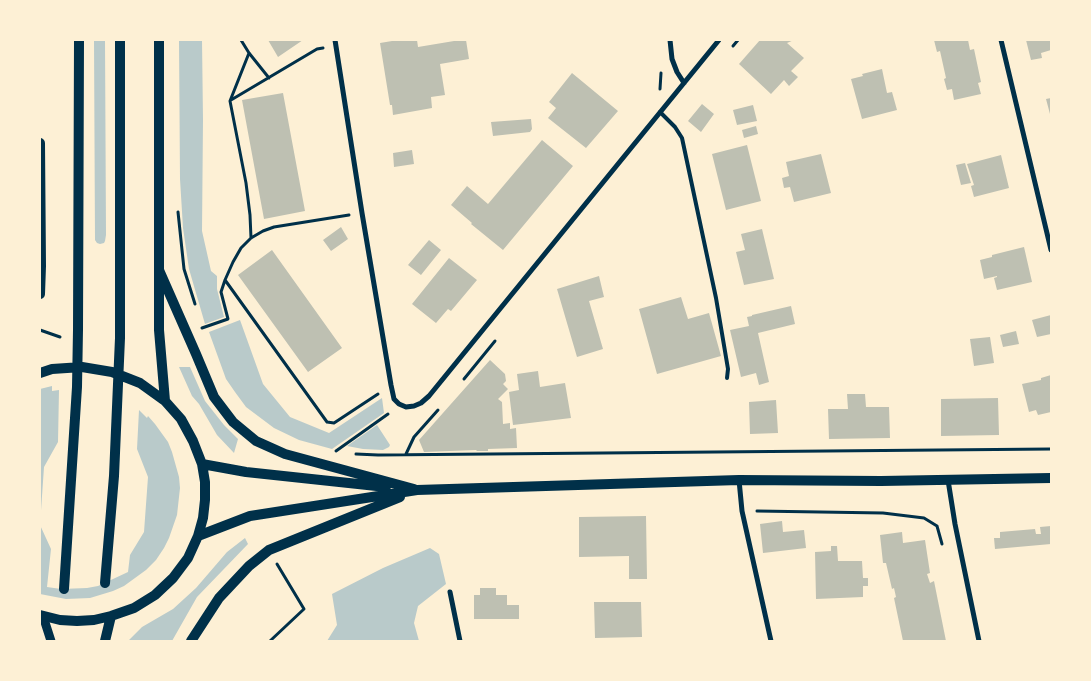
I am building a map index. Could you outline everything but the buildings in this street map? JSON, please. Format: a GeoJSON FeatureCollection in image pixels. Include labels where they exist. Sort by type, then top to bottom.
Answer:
{"type":"FeatureCollection","features":[{"type":"Feature","properties":{"kind":"main road"},"geometry":{"type":"LineString","coordinates":[[64,589],[77,386],[79,40]]}},
{"type":"Feature","properties":{"kind":"main road"},"geometry":{"type":"LineString","coordinates":[[105,583],[114,476],[120,338],[120,40]]}},
{"type":"Feature","properties":{"kind":"main road"},"geometry":{"type":"LineString","coordinates":[[159,40],[159,330],[165,400]]}},
{"type":"Feature","properties":{"kind":"main road"},"geometry":{"type":"LineString","coordinates":[[40,143],[40,294]]}},
{"type":"Feature","properties":{"kind":"main road"},"geometry":{"type":"LineString","coordinates":[[159,270],[214,397],[233,422],[256,441],[285,454],[417,490]]}},
{"type":"Feature","properties":{"kind":"main road"},"geometry":{"type":"LineString","coordinates":[[40,373],[82,367],[112,372],[140,383],[165,400],[181,419],[194,440],[202,464],[205,482],[203,518],[198,536],[188,558],[173,578],[155,595],[134,608],[94,620],[60,620],[42,616]]}},
{"type":"Feature","properties":{"kind":"main road"},"geometry":{"type":"LineString","coordinates":[[202,464],[246,472],[417,490]]}},
{"type":"Feature","properties":{"kind":"main road"},"geometry":{"type":"LineString","coordinates":[[198,536],[250,516],[417,490],[739,480],[881,482],[1051,478]]}},
{"type":"Feature","properties":{"kind":"main road"},"geometry":{"type":"LineString","coordinates":[[192,641],[219,598],[249,566],[269,550],[417,490]]}},
{"type":"Feature","properties":{"kind":"main road"},"geometry":{"type":"LineString","coordinates":[[105,641],[111,616]]}},
{"type":"Feature","properties":{"kind":"street"},"geometry":{"type":"LineString","coordinates":[[670,40],[672,59],[684,83]]}},
{"type":"Feature","properties":{"kind":"street"},"geometry":{"type":"LineString","coordinates":[[336,42],[390,385],[394,399],[406,407],[421,403],[429,396],[719,40]]}},
{"type":"Feature","properties":{"kind":"street"},"geometry":{"type":"LineString","coordinates":[[1001,40],[1051,250]]}},
{"type":"Feature","properties":{"kind":"street"},"geometry":{"type":"LineString","coordinates":[[739,480],[742,511],[771,641]]}},
{"type":"Feature","properties":{"kind":"street"},"geometry":{"type":"LineString","coordinates":[[948,480],[979,641]]}},
{"type":"Feature","properties":{"kind":"street"},"geometry":{"type":"LineString","coordinates":[[450,592],[460,641]]}},
{"type":"Feature","properties":{"kind":"street"},"geometry":{"type":"LineString","coordinates":[[42,616],[51,641]]}},
{"type":"Feature","properties":{"kind":"lane"},"geometry":{"type":"LineString","coordinates":[[660,112],[675,127],[682,138],[716,298],[728,369],[727,378]]}},
{"type":"Feature","properties":{"kind":"path"},"geometry":{"type":"LineString","coordinates":[[241,40],[269,78]]}},
{"type":"Feature","properties":{"kind":"path"},"geometry":{"type":"LineString","coordinates":[[230,101],[317,49],[336,42]]}},
{"type":"Feature","properties":{"kind":"path"},"geometry":{"type":"LineString","coordinates":[[249,52],[230,101],[246,183],[251,238]]}},
{"type":"Feature","properties":{"kind":"path"},"geometry":{"type":"LineString","coordinates":[[657,95],[660,84],[660,65]]}},
{"type":"Feature","properties":{"kind":"path"},"geometry":{"type":"LineString","coordinates":[[178,210],[184,269],[197,311]]}},
{"type":"Feature","properties":{"kind":"path"},"geometry":{"type":"LineString","coordinates":[[202,328],[228,319],[221,292],[233,262],[241,248],[251,238],[262,231],[274,227],[362,213]]}},
{"type":"Feature","properties":{"kind":"path"},"geometry":{"type":"LineString","coordinates":[[225,280],[327,422],[334,423],[390,385]]}},
{"type":"Feature","properties":{"kind":"path"},"geometry":{"type":"LineString","coordinates":[[200,320],[204,336]]}},
{"type":"Feature","properties":{"kind":"path"},"geometry":{"type":"LineString","coordinates":[[40,330],[60,337]]}},
{"type":"Feature","properties":{"kind":"path"},"geometry":{"type":"LineString","coordinates":[[340,453],[333,452],[399,404]]}},
{"type":"Feature","properties":{"kind":"path"},"geometry":{"type":"LineString","coordinates":[[355,454],[1051,449]]}},
{"type":"Feature","properties":{"kind":"path"},"geometry":{"type":"LineString","coordinates":[[742,511],[883,513],[924,518],[937,526],[944,551]]}},
{"type":"Feature","properties":{"kind":"path"},"geometry":{"type":"LineString","coordinates":[[269,550],[304,609],[270,641]]}},
{"type":"Feature","properties":{"kind":"shaded area"},"geometry":{"type":"Polygon","coordinates":[[[94,40],[105,40],[106,235],[104,243],[100,244],[95,240],[94,40]]]}},
{"type":"Feature","properties":{"kind":"shaded area"},"geometry":{"type":"Polygon","coordinates":[[[179,40],[202,40],[202,231],[211,271],[217,276],[217,289],[224,317],[205,324],[189,269],[183,228],[180,179],[179,40]]]}},
{"type":"Feature","properties":{"kind":"shaded area"},"geometry":{"type":"Polygon","coordinates":[[[240,320],[263,384],[290,417],[329,433],[382,398],[384,413],[332,449],[299,440],[274,428],[246,407],[226,379],[209,332],[240,320]]]}},
{"type":"Feature","properties":{"kind":"shaded area"},"geometry":{"type":"Polygon","coordinates":[[[179,367],[190,367],[205,401],[238,439],[234,453],[217,435],[199,404],[192,396],[179,367]]]}},
{"type":"Feature","properties":{"kind":"shaded area"},"geometry":{"type":"Polygon","coordinates":[[[52,386],[52,391],[59,390],[58,442],[44,467],[40,525],[40,389],[52,386]]]}},
{"type":"Feature","properties":{"kind":"shaded area"},"geometry":{"type":"Polygon","coordinates":[[[139,410],[147,418],[148,416],[168,442],[179,477],[180,488],[177,515],[169,538],[156,560],[124,586],[90,598],[66,599],[40,594],[40,525],[51,549],[47,587],[61,589],[98,586],[128,572],[130,555],[144,532],[148,477],[137,449],[139,410]]]}},
{"type":"Feature","properties":{"kind":"shaded area"},"geometry":{"type":"Polygon","coordinates":[[[377,425],[390,445],[389,447],[383,450],[347,446],[377,425]]]}},
{"type":"Feature","properties":{"kind":"shaded area"},"geometry":{"type":"Polygon","coordinates":[[[245,538],[248,544],[197,597],[172,641],[128,641],[142,627],[173,609],[196,588],[227,552],[245,538]]]}},
{"type":"Feature","properties":{"kind":"shaded area"},"geometry":{"type":"Polygon","coordinates":[[[430,548],[439,554],[446,584],[418,606],[414,623],[419,641],[327,641],[337,625],[332,594],[383,568],[430,548]]]}}]}
